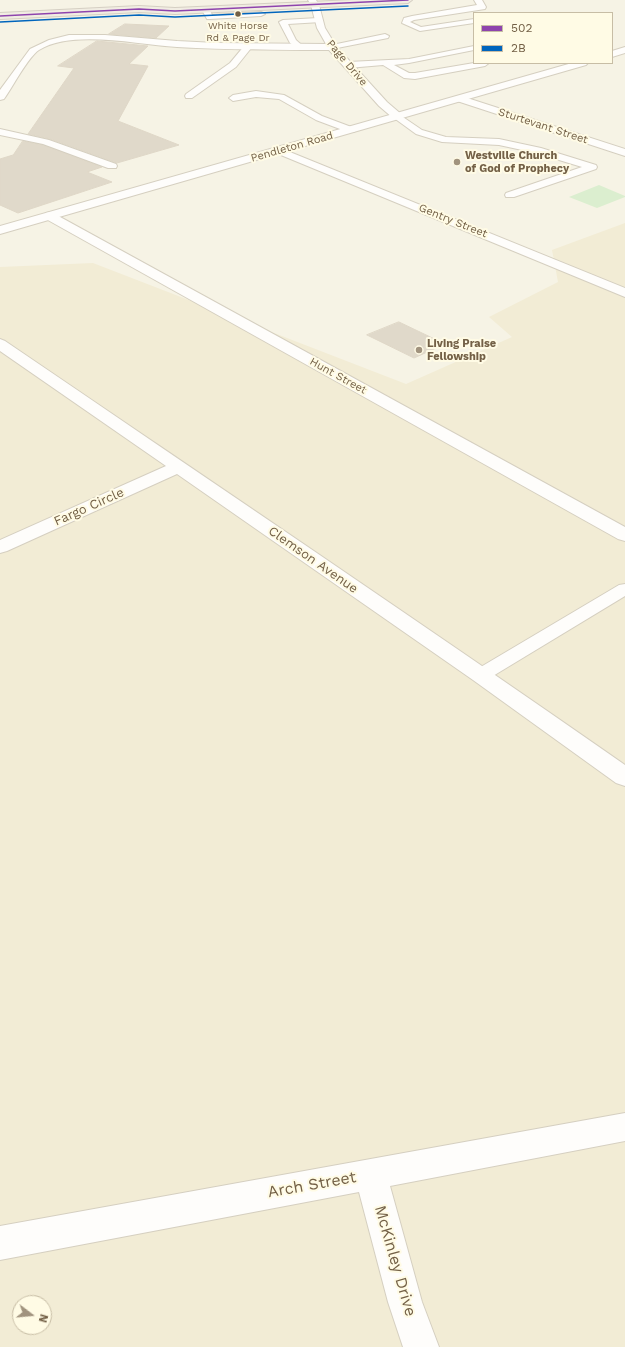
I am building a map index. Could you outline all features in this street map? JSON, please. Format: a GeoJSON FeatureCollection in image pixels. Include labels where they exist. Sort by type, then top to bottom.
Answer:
{"type":"FeatureCollection","features":[{"type":"Feature","properties":{"kind":"highway"},"geometry":{"type":"LineString","coordinates":[[139,9],[168,4],[273,0]]}},
{"type":"Feature","properties":{"kind":"highway"},"geometry":{"type":"LineString","coordinates":[[0,16],[139,9],[175,11],[206,10],[314,3],[408,0]]}},
{"type":"Feature","properties":{"kind":"street","name":"Page Drive"},"geometry":{"type":"LineString","coordinates":[[314,3],[318,20],[332,47],[383,104],[397,116]]}},
{"type":"Feature","properties":{"kind":"street"},"geometry":{"type":"LineString","coordinates":[[0,97],[34,49],[52,42],[76,38],[108,38],[248,47],[332,47]]}},
{"type":"Feature","properties":{"kind":"street"},"geometry":{"type":"LineString","coordinates":[[613,54],[625,50]]}},
{"type":"Feature","properties":{"kind":"street","name":"Pendleton Road"},"geometry":{"type":"LineString","coordinates":[[0,230],[580,64]]}},
{"type":"Feature","properties":{"kind":"street","name":"Sturtevant Street"},"geometry":{"type":"LineString","coordinates":[[461,99],[625,153]]}},
{"type":"Feature","properties":{"kind":"street","name":"Gentry Street"},"geometry":{"type":"LineString","coordinates":[[280,151],[625,293]]}},
{"type":"Feature","properties":{"kind":"street","name":"Hunt Street"},"geometry":{"type":"LineString","coordinates":[[51,216],[625,535]]}},
{"type":"Feature","properties":{"kind":"street","name":"Clemson Avenue"},"geometry":{"type":"LineString","coordinates":[[0,344],[481,675],[625,778]]}},
{"type":"Feature","properties":{"kind":"street","name":"Fargo Circle"},"geometry":{"type":"LineString","coordinates":[[0,547],[179,467]]}},
{"type":"Feature","properties":{"kind":"street","name":"Arch Street"},"geometry":{"type":"LineString","coordinates":[[0,1243],[625,1127]]}},
{"type":"Feature","properties":{"kind":"street","name":"McKinley Drive"},"geometry":{"type":"LineString","coordinates":[[371,1174],[405,1302],[422,1347]]}},
{"type":"Feature","properties":{"kind":"lane"},"geometry":{"type":"LineString","coordinates":[[420,29],[406,23],[407,20],[482,7],[478,0]]}},
{"type":"Feature","properties":{"kind":"lane"},"geometry":{"type":"LineString","coordinates":[[255,8],[256,12],[283,22],[318,20]]}},
{"type":"Feature","properties":{"kind":"lane"},"geometry":{"type":"LineString","coordinates":[[206,10],[210,17],[261,14]]}},
{"type":"Feature","properties":{"kind":"lane"},"geometry":{"type":"LineString","coordinates":[[408,32],[473,21]]}},
{"type":"Feature","properties":{"kind":"lane"},"geometry":{"type":"LineString","coordinates":[[283,22],[293,41],[301,48]]}},
{"type":"Feature","properties":{"kind":"lane"},"geometry":{"type":"LineString","coordinates":[[332,47],[385,36]]}},
{"type":"Feature","properties":{"kind":"lane"},"geometry":{"type":"LineString","coordinates":[[189,96],[228,69],[248,47]]}},
{"type":"Feature","properties":{"kind":"lane"},"geometry":{"type":"LineString","coordinates":[[348,65],[409,61],[473,48]]}},
{"type":"Feature","properties":{"kind":"lane"},"geometry":{"type":"LineString","coordinates":[[385,63],[407,76],[415,76],[480,64]]}},
{"type":"Feature","properties":{"kind":"lane"},"geometry":{"type":"LineString","coordinates":[[233,98],[256,94],[281,96],[319,118],[352,130]]}},
{"type":"Feature","properties":{"kind":"lane"},"geometry":{"type":"LineString","coordinates":[[397,116],[419,132],[445,140],[499,142],[538,150],[592,167],[510,195]]}},
{"type":"Feature","properties":{"kind":"lane"},"geometry":{"type":"LineString","coordinates":[[0,132],[46,142],[112,166]]}},
{"type":"Feature","properties":{"kind":"lane"},"geometry":{"type":"LineString","coordinates":[[481,675],[625,589]]}},
{"type":"Feature","properties":{"kind":"shaded area"},"geometry":{"type":"Polygon","coordinates":[[[625,223],[625,1347],[0,1347],[0,267],[93,263],[406,384],[512,337],[489,317],[558,282],[552,250],[625,223]]]}},
{"type":"Feature","properties":{"kind":"green space"},"geometry":{"type":"Polygon","coordinates":[[[599,185],[625,197],[597,208],[569,197],[599,185]]]}},
{"type":"Feature","properties":{"kind":"building"},"geometry":{"type":"Polygon","coordinates":[[[125,24],[169,26],[156,38],[109,34],[125,24]]]}},
{"type":"Feature","properties":{"kind":"building"},"geometry":{"type":"Polygon","coordinates":[[[97,41],[148,46],[129,64],[148,66],[118,121],[179,145],[117,163],[50,139],[28,134],[74,68],[58,66],[97,41]]]}},
{"type":"Feature","properties":{"kind":"building"},"geometry":{"type":"Polygon","coordinates":[[[23,141],[43,145],[102,167],[87,172],[112,182],[18,213],[0,205],[0,159],[13,155],[23,141]]]}},
{"type":"Feature","properties":{"kind":"building"},"geometry":{"type":"Polygon","coordinates":[[[399,322],[445,344],[414,358],[367,335],[399,322]]]}},
{"type":"Feature","properties":{"kind":"transit line","name":"502"},"geometry":{"type":"LineString","coordinates":[[0,16],[139,9],[175,11],[408,0]]}},
{"type":"Feature","properties":{"kind":"transit line","name":"2B"},"geometry":{"type":"LineString","coordinates":[[0,22],[139,15],[175,17],[408,6]]}},
{"type":"Feature","properties":{"kind":"place","name":"White Horse Rd & Page Dr"},"geometry":{"type":"Point","coordinates":[238,14]}},
{"type":"Feature","properties":{"kind":"place","name":"Westville Church of God of Prophecy"},"geometry":{"type":"Point","coordinates":[457,162]}},
{"type":"Feature","properties":{"kind":"place","name":"Living Praise Fellowship"},"geometry":{"type":"Point","coordinates":[419,350]}}]}
